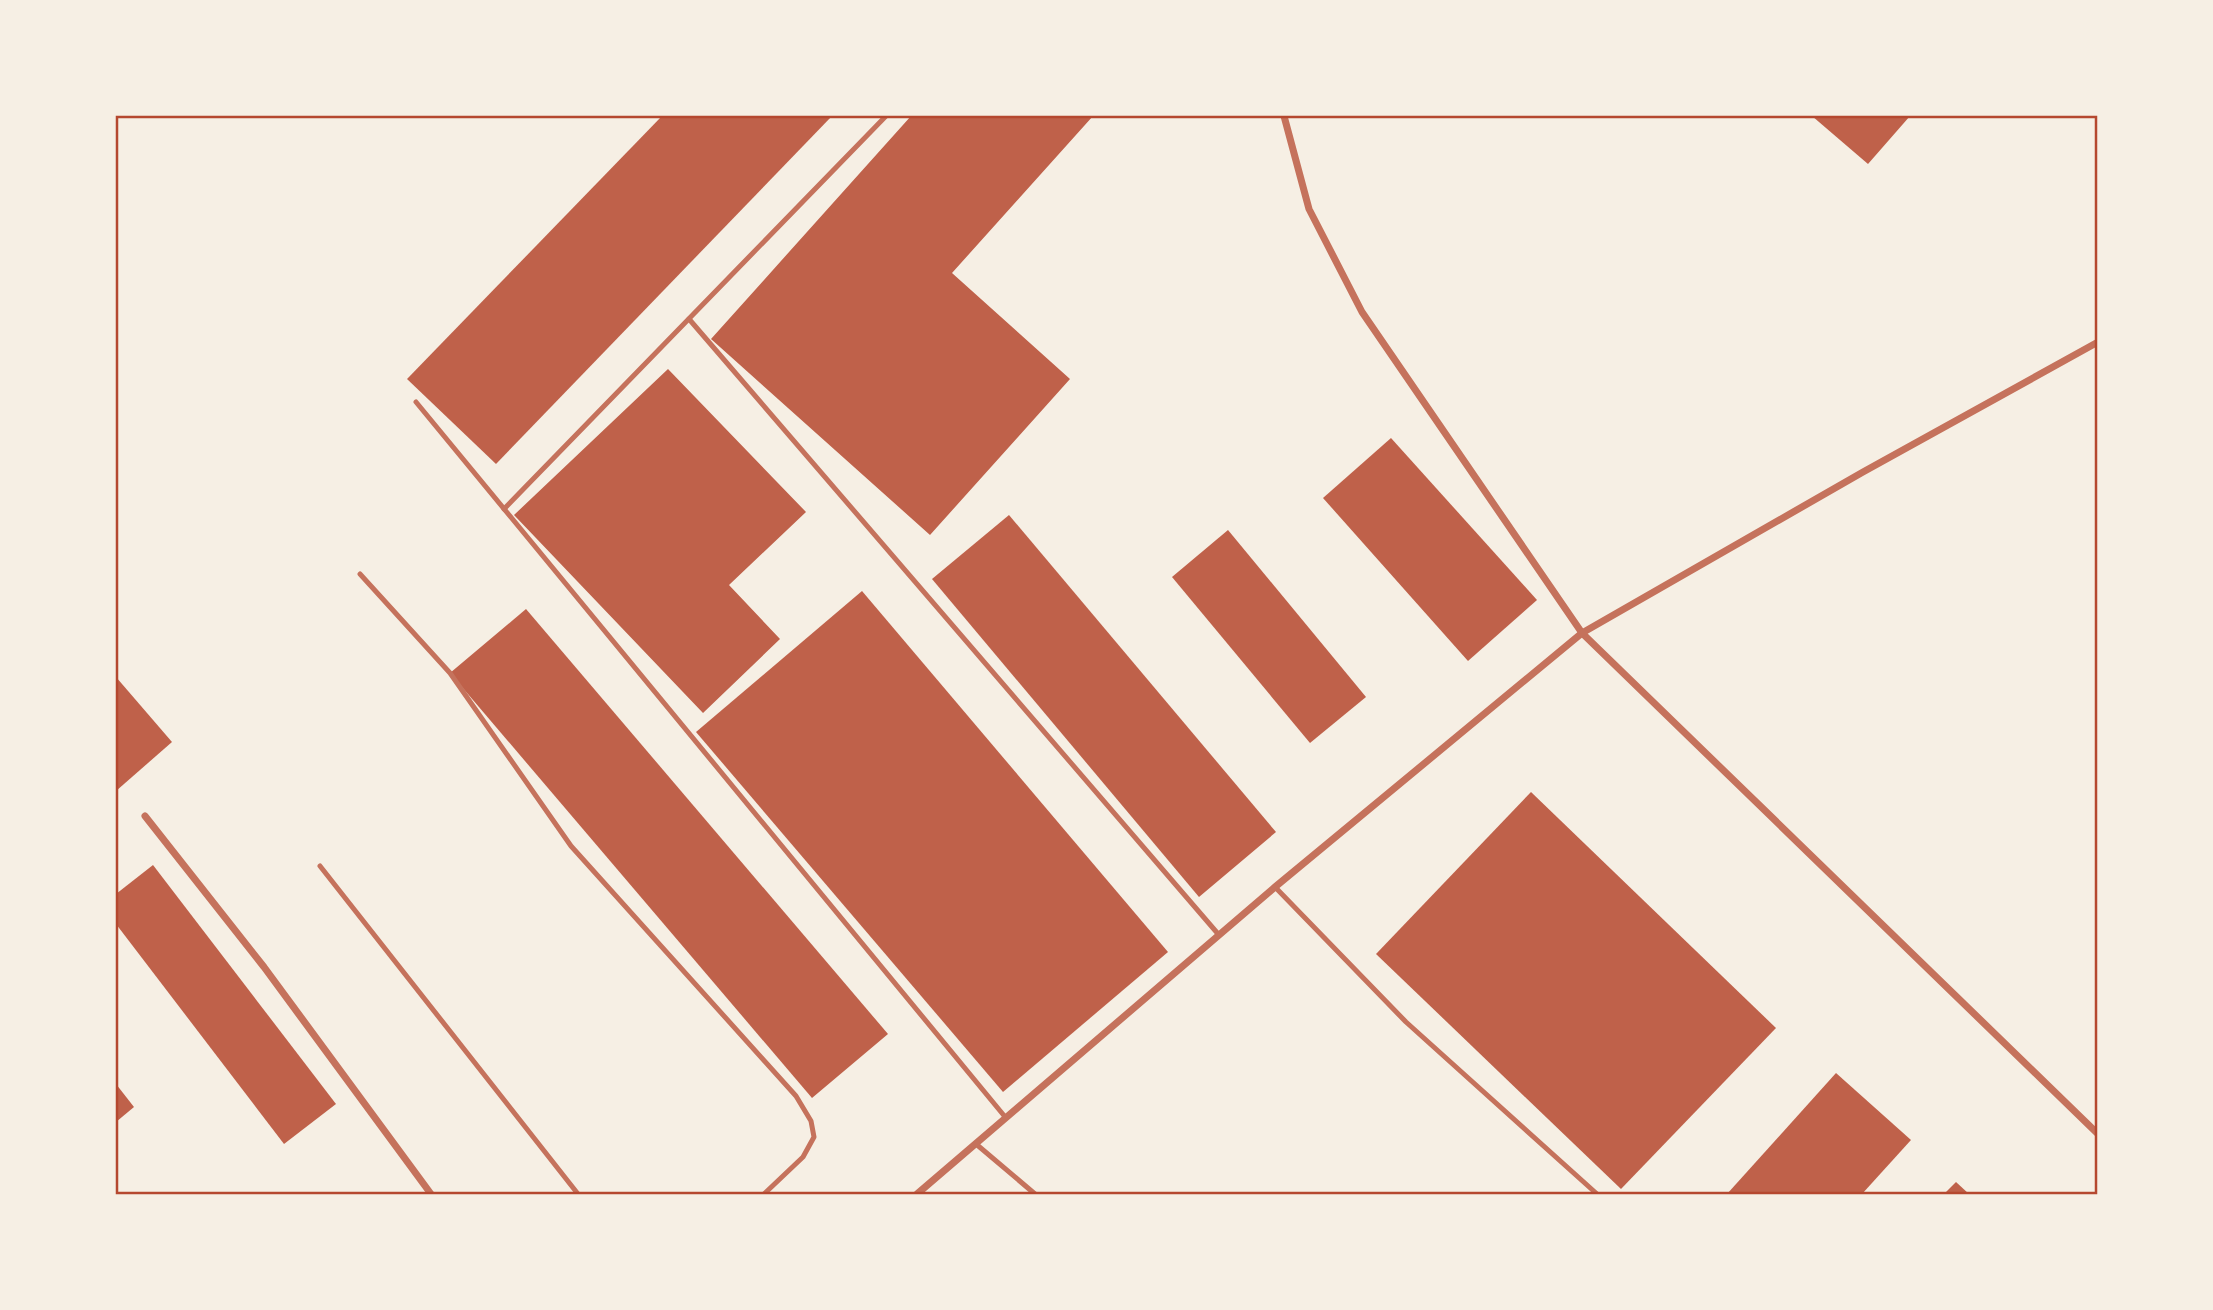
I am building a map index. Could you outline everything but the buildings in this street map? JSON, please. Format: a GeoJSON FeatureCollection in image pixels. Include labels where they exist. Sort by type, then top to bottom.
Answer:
{"type":"FeatureCollection","features":[{"type":"Feature","properties":{"kind":"street"},"geometry":{"type":"LineString","coordinates":[[1284,116],[1309,209],[1362,312],[1582,633],[2098,1134]]}},
{"type":"Feature","properties":{"kind":"street"},"geometry":{"type":"LineString","coordinates":[[917,1195],[1275,887],[1582,633],[1863,472],[2098,342]]}},
{"type":"Feature","properties":{"kind":"street"},"geometry":{"type":"LineString","coordinates":[[145,816],[264,967],[431,1195]]}},
{"type":"Feature","properties":{"kind":"lane"},"geometry":{"type":"LineString","coordinates":[[504,509],[886,116]]}},
{"type":"Feature","properties":{"kind":"lane"},"geometry":{"type":"LineString","coordinates":[[689,319],[1219,935]]}},
{"type":"Feature","properties":{"kind":"lane"},"geometry":{"type":"LineString","coordinates":[[416,402],[1006,1118]]}},
{"type":"Feature","properties":{"kind":"lane"},"geometry":{"type":"LineString","coordinates":[[360,574],[450,673],[571,846],[796,1096],[811,1121],[814,1137],[803,1157],[764,1195]]}},
{"type":"Feature","properties":{"kind":"lane"},"geometry":{"type":"LineString","coordinates":[[320,866],[578,1195]]}},
{"type":"Feature","properties":{"kind":"lane"},"geometry":{"type":"LineString","coordinates":[[1275,887],[1406,1022],[1597,1195]]}},
{"type":"Feature","properties":{"kind":"lane"},"geometry":{"type":"LineString","coordinates":[[976,1144],[1035,1195]]}}]}
